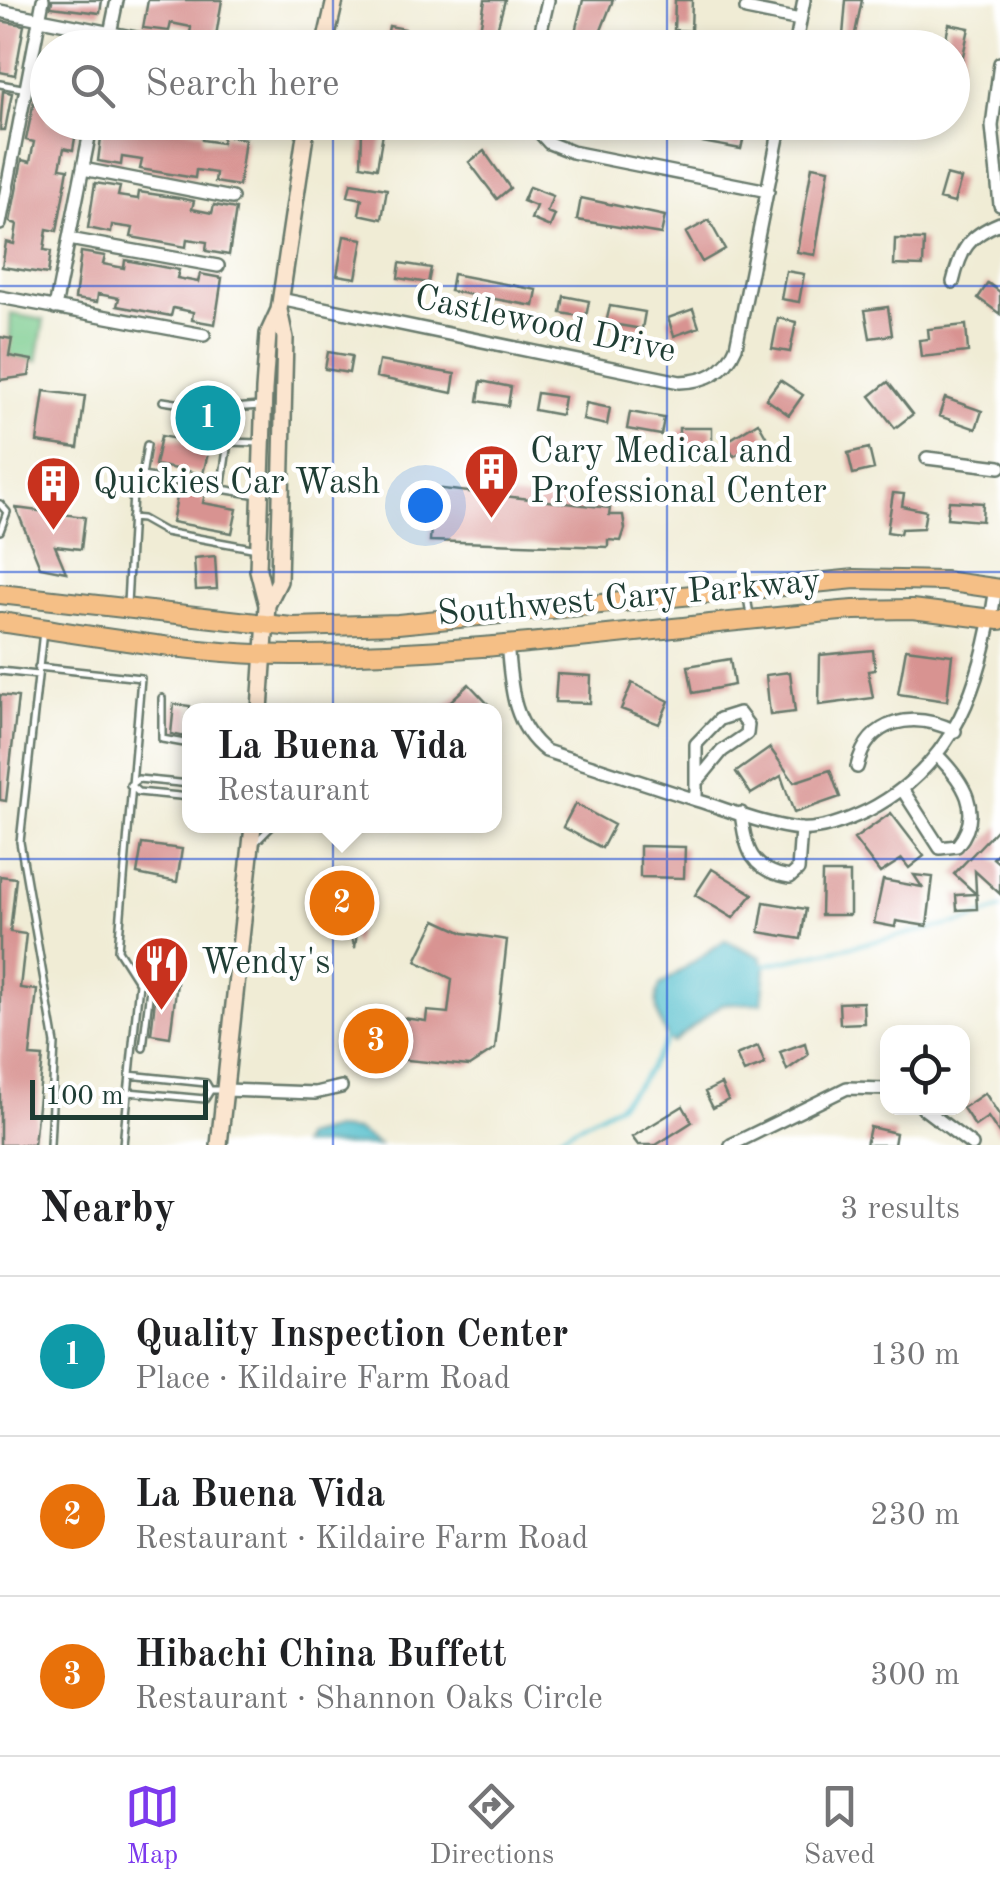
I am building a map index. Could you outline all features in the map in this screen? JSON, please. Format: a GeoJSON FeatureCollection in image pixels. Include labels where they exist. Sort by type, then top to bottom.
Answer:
{"type":"FeatureCollection","features":[{"type":"Feature","properties":{"kind":"main road"},"geometry":{"type":"LineString","coordinates":[[327,30],[333,0]]}},
{"type":"Feature","properties":{"kind":"main road"},"geometry":{"type":"LineString","coordinates":[[260,703],[266,605],[258,570],[268,334],[280,305],[303,140]]}},
{"type":"Feature","properties":{"kind":"main road"},"geometry":{"type":"LineString","coordinates":[[266,605],[278,581],[286,338],[280,305]]}},
{"type":"Feature","properties":{"kind":"main road","name":"Southwest Cary Parkway"},"geometry":{"type":"LineString","coordinates":[[0,594],[265,626],[398,624],[881,578],[998,588]]}},
{"type":"Feature","properties":{"kind":"main road","name":"Southwest Cary Parkway"},"geometry":{"type":"LineString","coordinates":[[0,622],[264,654],[411,652],[750,618],[912,609],[996,619]]}},
{"type":"Feature","properties":{"kind":"main road"},"geometry":{"type":"LineString","coordinates":[[219,1145],[218,1090],[253,833]]}},
{"type":"Feature","properties":{"kind":"street"},"geometry":{"type":"LineString","coordinates":[[39,30],[43,0]]}},
{"type":"Feature","properties":{"kind":"street"},"geometry":{"type":"LineString","coordinates":[[111,30],[117,0]]}},
{"type":"Feature","properties":{"kind":"street"},"geometry":{"type":"LineString","coordinates":[[540,30],[548,0]]}},
{"type":"Feature","properties":{"kind":"street"},"geometry":{"type":"LineString","coordinates":[[798,30],[804,0]]}},
{"type":"Feature","properties":{"kind":"street"},"geometry":{"type":"LineString","coordinates":[[746,9],[800,20]]}},
{"type":"Feature","properties":{"kind":"street"},"geometry":{"type":"LineString","coordinates":[[0,11],[92,30]]}},
{"type":"Feature","properties":{"kind":"street"},"geometry":{"type":"LineString","coordinates":[[1000,63],[992,126],[1000,205]]}},
{"type":"Feature","properties":{"kind":"street"},"geometry":{"type":"LineString","coordinates":[[0,224],[30,70]]}},
{"type":"Feature","properties":{"kind":"street"},"geometry":{"type":"LineString","coordinates":[[55,308],[88,140]]}},
{"type":"Feature","properties":{"kind":"street"},"geometry":{"type":"LineString","coordinates":[[545,140],[572,152],[768,190]]}},
{"type":"Feature","properties":{"kind":"street","name":"Castlewood Drive"},"geometry":{"type":"LineString","coordinates":[[280,305],[693,382],[722,369],[736,347],[778,140]]}},
{"type":"Feature","properties":{"kind":"street"},"geometry":{"type":"LineString","coordinates":[[82,169],[232,198]]}},
{"type":"Feature","properties":{"kind":"street"},"geometry":{"type":"LineString","coordinates":[[953,282],[962,248],[980,230],[1000,223]]}},
{"type":"Feature","properties":{"kind":"street"},"geometry":{"type":"LineString","coordinates":[[69,239],[218,266]]}},
{"type":"Feature","properties":{"kind":"street"},"geometry":{"type":"LineString","coordinates":[[0,297],[204,335]]}},
{"type":"Feature","properties":{"kind":"street"},"geometry":{"type":"LineString","coordinates":[[927,458],[1000,467]]}},
{"type":"Feature","properties":{"kind":"street"},"geometry":{"type":"LineString","coordinates":[[508,643],[516,712],[526,734],[546,751],[802,830],[852,818],[902,789],[938,755],[955,731],[977,684],[996,619],[998,588]]}},
{"type":"Feature","properties":{"kind":"street"},"geometry":{"type":"LineString","coordinates":[[696,800],[696,744],[720,719],[739,713],[748,726],[747,734],[722,751],[699,779]]}},
{"type":"Feature","properties":{"kind":"street"},"geometry":{"type":"LineString","coordinates":[[857,767],[868,741],[888,723],[915,721],[955,731]]}},
{"type":"Feature","properties":{"kind":"street"},"geometry":{"type":"LineString","coordinates":[[902,789],[940,848],[957,846],[968,828],[969,800],[963,780],[938,755]]}},
{"type":"Feature","properties":{"kind":"street"},"geometry":{"type":"LineString","coordinates":[[741,813],[747,852],[763,870],[778,875],[790,877],[798,870],[802,830]]}},
{"type":"Feature","properties":{"kind":"street"},"geometry":{"type":"LineString","coordinates":[[218,1090],[316,1093],[341,1087]]}},
{"type":"Feature","properties":{"kind":"street"},"geometry":{"type":"LineString","coordinates":[[730,1145],[847,1088],[880,1088]]}},
{"type":"Feature","properties":{"kind":"street"},"geometry":{"type":"LineString","coordinates":[[932,1115],[972,1145]]}},
{"type":"Feature","properties":{"kind":"lane"},"geometry":{"type":"LineString","coordinates":[[0,84],[26,89]]}},
{"type":"Feature","properties":{"kind":"lane"},"geometry":{"type":"LineString","coordinates":[[163,401],[201,407]]}},
{"type":"Feature","properties":{"kind":"lane"},"geometry":{"type":"LineString","coordinates":[[218,409],[263,406]]}},
{"type":"Feature","properties":{"kind":"lane"},"geometry":{"type":"LineString","coordinates":[[221,490],[228,442],[262,444]]}},
{"type":"Feature","properties":{"kind":"lane"},"geometry":{"type":"LineString","coordinates":[[126,612],[133,492],[142,476],[148,445]]}},
{"type":"Feature","properties":{"kind":"lane"},"geometry":{"type":"LineString","coordinates":[[142,476],[260,495]]}},
{"type":"Feature","properties":{"kind":"lane"},"geometry":{"type":"LineString","coordinates":[[0,504],[7,512],[0,530]]}},
{"type":"Feature","properties":{"kind":"lane"},"geometry":{"type":"LineString","coordinates":[[131,518],[142,519],[165,532],[260,549]]}},
{"type":"Feature","properties":{"kind":"lane"},"geometry":{"type":"LineString","coordinates":[[746,589],[750,618]]}},
{"type":"Feature","properties":{"kind":"lane"},"geometry":{"type":"LineString","coordinates":[[44,628],[20,850],[55,1044],[50,1145]]}},
{"type":"Feature","properties":{"kind":"lane"},"geometry":{"type":"LineString","coordinates":[[38,667],[140,678],[118,950],[139,983],[123,1145]]}},
{"type":"Feature","properties":{"kind":"lane"},"geometry":{"type":"LineString","coordinates":[[0,671],[38,675]]}},
{"type":"Feature","properties":{"kind":"lane"},"geometry":{"type":"LineString","coordinates":[[162,698],[162,739],[182,743]]}},
{"type":"Feature","properties":{"kind":"lane"},"geometry":{"type":"LineString","coordinates":[[130,785],[138,779],[182,783]]}},
{"type":"Feature","properties":{"kind":"lane"},"geometry":{"type":"LineString","coordinates":[[130,785],[138,792],[182,796]]}},
{"type":"Feature","properties":{"kind":"lane"},"geometry":{"type":"LineString","coordinates":[[252,846],[265,833]]}},
{"type":"Feature","properties":{"kind":"lane"},"geometry":{"type":"LineString","coordinates":[[144,1048],[150,988],[170,966]]}},
{"type":"Feature","properties":{"kind":"lane"},"geometry":{"type":"LineString","coordinates":[[128,1092],[205,1099],[218,1090],[206,1083],[129,1075]]}},
{"type":"Feature","properties":{"kind":"green space"},"geometry":{"type":"Polygon","coordinates":[[[11,314],[44,320],[37,361],[9,356],[11,314]]]}},
{"type":"Feature","properties":{"kind":"water"},"geometry":{"type":"Polygon","coordinates":[[[725,940],[761,957],[766,970],[762,1003],[722,1004],[672,1043],[658,1016],[660,985],[725,940]]]}},
{"type":"Feature","properties":{"kind":"water"},"geometry":{"type":"Polygon","coordinates":[[[334,1129],[357,1131],[379,1145],[300,1145],[304,1137],[334,1129]]]}},
{"type":"Feature","properties":{"kind":"building"},"geometry":{"type":"Polygon","coordinates":[[[52,0],[102,0],[100,13],[51,7],[52,0]]]}},
{"type":"Feature","properties":{"kind":"building"},"geometry":{"type":"Polygon","coordinates":[[[148,0],[222,0],[217,30],[191,30],[171,23],[169,30],[143,28],[148,0]]]}},
{"type":"Feature","properties":{"kind":"building"},"geometry":{"type":"Polygon","coordinates":[[[485,0],[505,0],[497,30],[480,30],[485,0]]]}},
{"type":"Feature","properties":{"kind":"building"},"geometry":{"type":"Polygon","coordinates":[[[583,0],[613,0],[601,30],[576,30],[583,0]]]}},
{"type":"Feature","properties":{"kind":"building"},"geometry":{"type":"Polygon","coordinates":[[[675,0],[692,0],[691,30],[674,30],[675,0]]]}},
{"type":"Feature","properties":{"kind":"building"},"geometry":{"type":"Polygon","coordinates":[[[846,0],[862,0],[856,30],[844,30],[846,0]]]}},
{"type":"Feature","properties":{"kind":"building"},"geometry":{"type":"Polygon","coordinates":[[[0,21],[24,25],[15,75],[0,72],[0,21]]]}},
{"type":"Feature","properties":{"kind":"building"},"geometry":{"type":"Polygon","coordinates":[[[949,24],[969,28],[969,30],[948,30],[949,24]]]}},
{"type":"Feature","properties":{"kind":"building"},"geometry":{"type":"Polygon","coordinates":[[[3,91],[12,93],[5,130],[0,130],[3,91]]]}},
{"type":"Feature","properties":{"kind":"building"},"geometry":{"type":"Polygon","coordinates":[[[30,120],[30,140],[75,140],[73,150],[64,148],[60,168],[68,169],[57,231],[47,229],[44,250],[51,251],[48,274],[2,267],[6,242],[14,244],[17,224],[10,222],[22,160],[30,162],[34,142],[26,140],[30,120]]]}},
{"type":"Feature","properties":{"kind":"building"},"geometry":{"type":"Polygon","coordinates":[[[101,140],[222,143],[245,140],[239,186],[215,182],[216,173],[196,170],[195,178],[140,169],[142,160],[122,157],[121,165],[98,161],[101,140]]]}},
{"type":"Feature","properties":{"kind":"building"},"geometry":{"type":"Polygon","coordinates":[[[362,140],[382,140],[377,168],[361,165],[362,140]]]}},
{"type":"Feature","properties":{"kind":"building"},"geometry":{"type":"Polygon","coordinates":[[[702,140],[743,140],[741,149],[702,140]]]}},
{"type":"Feature","properties":{"kind":"building"},"geometry":{"type":"Polygon","coordinates":[[[484,151],[510,188],[497,199],[469,162],[484,151]]]}},
{"type":"Feature","properties":{"kind":"building"},"geometry":{"type":"Polygon","coordinates":[[[812,166],[829,169],[815,255],[797,252],[812,166]]]}},
{"type":"Feature","properties":{"kind":"building"},"geometry":{"type":"Polygon","coordinates":[[[946,175],[961,179],[954,203],[939,199],[946,175]]]}},
{"type":"Feature","properties":{"kind":"building"},"geometry":{"type":"Polygon","coordinates":[[[95,183],[120,187],[118,196],[138,199],[139,192],[179,198],[194,201],[192,209],[212,213],[214,205],[236,209],[229,255],[206,251],[207,242],[187,239],[186,247],[131,237],[133,228],[112,225],[111,233],[88,228],[95,183]]]}},
{"type":"Feature","properties":{"kind":"building"},"geometry":{"type":"Polygon","coordinates":[[[351,183],[387,189],[382,219],[359,214],[362,199],[348,196],[351,183]]]}},
{"type":"Feature","properties":{"kind":"building"},"geometry":{"type":"Polygon","coordinates":[[[529,187],[553,196],[547,212],[555,215],[550,227],[531,219],[536,206],[523,201],[529,187]]]}},
{"type":"Feature","properties":{"kind":"building"},"geometry":{"type":"Polygon","coordinates":[[[581,198],[665,216],[661,234],[577,220],[581,198]]]}},
{"type":"Feature","properties":{"kind":"building"},"geometry":{"type":"Polygon","coordinates":[[[709,220],[725,249],[702,262],[686,233],[709,220]]]}},
{"type":"Feature","properties":{"kind":"building"},"geometry":{"type":"Polygon","coordinates":[[[344,236],[363,239],[356,278],[337,275],[344,236]]]}},
{"type":"Feature","properties":{"kind":"building"},"geometry":{"type":"Polygon","coordinates":[[[895,239],[924,240],[923,266],[894,265],[895,239]]]}},
{"type":"Feature","properties":{"kind":"building"},"geometry":{"type":"Polygon","coordinates":[[[81,252],[105,256],[103,264],[124,268],[125,260],[179,270],[177,278],[198,282],[200,274],[222,278],[215,324],[192,320],[193,312],[173,308],[171,316],[117,306],[119,298],[98,294],[97,302],[75,299],[81,252]]]}},
{"type":"Feature","properties":{"kind":"building"},"geometry":{"type":"Polygon","coordinates":[[[400,263],[431,268],[428,283],[398,278],[400,263]]]}},
{"type":"Feature","properties":{"kind":"building"},"geometry":{"type":"Polygon","coordinates":[[[786,271],[804,274],[799,302],[781,299],[786,271]]]}},
{"type":"Feature","properties":{"kind":"building"},"geometry":{"type":"Polygon","coordinates":[[[453,274],[537,290],[534,306],[450,291],[453,274]]]}},
{"type":"Feature","properties":{"kind":"building"},"geometry":{"type":"Polygon","coordinates":[[[988,283],[1000,292],[1000,314],[978,298],[988,283]]]}},
{"type":"Feature","properties":{"kind":"building"},"geometry":{"type":"Polygon","coordinates":[[[564,296],[589,301],[586,317],[561,313],[564,296]]]}},
{"type":"Feature","properties":{"kind":"building"},"geometry":{"type":"Polygon","coordinates":[[[610,306],[645,312],[642,329],[606,323],[610,306]]]}},
{"type":"Feature","properties":{"kind":"building"},"geometry":{"type":"Polygon","coordinates":[[[888,307],[892,335],[870,338],[865,310],[888,307]]]}},
{"type":"Feature","properties":{"kind":"building"},"geometry":{"type":"Polygon","coordinates":[[[693,309],[699,327],[674,336],[668,318],[693,309]]]}},
{"type":"Feature","properties":{"kind":"building"},"geometry":{"type":"Polygon","coordinates":[[[778,318],[796,322],[790,352],[772,349],[778,318]]]}},
{"type":"Feature","properties":{"kind":"building"},"geometry":{"type":"Polygon","coordinates":[[[966,325],[968,352],[921,357],[919,340],[929,339],[928,329],[966,325]]]}},
{"type":"Feature","properties":{"kind":"building"},"geometry":{"type":"Polygon","coordinates":[[[0,337],[12,339],[9,356],[32,360],[29,376],[0,380],[0,337]]]}},
{"type":"Feature","properties":{"kind":"building"},"geometry":{"type":"Polygon","coordinates":[[[328,352],[352,356],[349,373],[325,369],[328,352]]]}},
{"type":"Feature","properties":{"kind":"building"},"geometry":{"type":"Polygon","coordinates":[[[379,361],[455,374],[452,393],[376,377],[379,361]]]}},
{"type":"Feature","properties":{"kind":"building"},"geometry":{"type":"Polygon","coordinates":[[[780,380],[803,395],[789,415],[766,399],[780,380]]]}},
{"type":"Feature","properties":{"kind":"building"},"geometry":{"type":"Polygon","coordinates":[[[481,381],[511,387],[508,406],[478,401],[481,381]]]}},
{"type":"Feature","properties":{"kind":"building"},"geometry":{"type":"Polygon","coordinates":[[[888,382],[913,414],[895,428],[870,396],[888,382]]]}},
{"type":"Feature","properties":{"kind":"building"},"geometry":{"type":"Polygon","coordinates":[[[44,391],[85,396],[78,448],[37,442],[44,391]]]}},
{"type":"Feature","properties":{"kind":"building"},"geometry":{"type":"Polygon","coordinates":[[[205,391],[222,395],[213,407],[217,415],[203,474],[155,465],[161,436],[193,442],[200,413],[207,409],[205,391]]]}},
{"type":"Feature","properties":{"kind":"building"},"geometry":{"type":"Polygon","coordinates":[[[537,393],[564,397],[561,415],[534,410],[537,393]]]}},
{"type":"Feature","properties":{"kind":"building"},"geometry":{"type":"Polygon","coordinates":[[[945,398],[982,411],[976,429],[939,416],[945,398]]]}},
{"type":"Feature","properties":{"kind":"building"},"geometry":{"type":"Polygon","coordinates":[[[586,403],[610,408],[607,425],[583,420],[586,403]]]}},
{"type":"Feature","properties":{"kind":"building"},"geometry":{"type":"Polygon","coordinates":[[[630,412],[664,418],[661,435],[627,429],[630,412]]]}},
{"type":"Feature","properties":{"kind":"building"},"geometry":{"type":"Polygon","coordinates":[[[758,422],[767,438],[734,456],[726,442],[758,422]]]}},
{"type":"Feature","properties":{"kind":"building"},"geometry":{"type":"Polygon","coordinates":[[[679,428],[712,428],[712,445],[679,446],[679,428]]]}},
{"type":"Feature","properties":{"kind":"building"},"geometry":{"type":"Polygon","coordinates":[[[869,448],[874,469],[853,474],[848,453],[869,448]]]}},
{"type":"Feature","properties":{"kind":"building"},"geometry":{"type":"Polygon","coordinates":[[[179,488],[205,493],[203,503],[237,509],[232,533],[172,522],[179,488]]]}},
{"type":"Feature","properties":{"kind":"building","name":"Cary Medical and Professional Center"},"geometry":{"type":"Polygon","coordinates":[[[434,488],[610,508],[609,515],[623,515],[625,529],[621,541],[608,540],[608,547],[430,541],[434,488]]]}},
{"type":"Feature","properties":{"kind":"building"},"geometry":{"type":"Polygon","coordinates":[[[893,493],[904,494],[902,506],[926,511],[923,528],[901,529],[900,534],[887,532],[893,493]]]}},
{"type":"Feature","properties":{"kind":"building"},"geometry":{"type":"Polygon","coordinates":[[[949,501],[983,503],[982,521],[947,518],[949,501]]]}},
{"type":"Feature","properties":{"kind":"building","name":"Quickies Car Wash"},"geometry":{"type":"Polygon","coordinates":[[[16,508],[85,517],[81,549],[55,546],[66,572],[40,567],[16,508]]]}},
{"type":"Feature","properties":{"kind":"building"},"geometry":{"type":"Polygon","coordinates":[[[215,556],[217,589],[196,590],[194,558],[215,556]]]}},
{"type":"Feature","properties":{"kind":"building"},"geometry":{"type":"Polygon","coordinates":[[[906,649],[952,655],[947,701],[898,694],[906,649]]]}},
{"type":"Feature","properties":{"kind":"building"},"geometry":{"type":"Polygon","coordinates":[[[873,650],[875,670],[868,671],[873,698],[819,705],[820,655],[873,650]]]}},
{"type":"Feature","properties":{"kind":"building"},"geometry":{"type":"Polygon","coordinates":[[[730,659],[734,685],[693,693],[688,666],[730,659]]]}},
{"type":"Feature","properties":{"kind":"building"},"geometry":{"type":"Polygon","coordinates":[[[790,672],[795,712],[770,715],[766,675],[790,672]]]}},
{"type":"Feature","properties":{"kind":"building"},"geometry":{"type":"Polygon","coordinates":[[[557,674],[591,676],[590,703],[555,702],[557,674]]]}},
{"type":"Feature","properties":{"kind":"building"},"geometry":{"type":"Polygon","coordinates":[[[632,683],[669,701],[659,724],[621,709],[632,683]]]}},
{"type":"Feature","properties":{"kind":"building"},"geometry":{"type":"Polygon","coordinates":[[[469,684],[487,703],[449,703],[469,684]]]}},
{"type":"Feature","properties":{"kind":"building"},"geometry":{"type":"Polygon","coordinates":[[[0,695],[18,697],[6,801],[0,800],[0,695]]]}},
{"type":"Feature","properties":{"kind":"building"},"geometry":{"type":"Polygon","coordinates":[[[174,704],[182,705],[182,736],[171,734],[174,704]]]}},
{"type":"Feature","properties":{"kind":"building"},"geometry":{"type":"Polygon","coordinates":[[[770,748],[794,782],[830,770],[840,797],[794,813],[781,776],[751,794],[736,772],[770,748]]]}},
{"type":"Feature","properties":{"kind":"building"},"geometry":{"type":"Polygon","coordinates":[[[575,804],[614,825],[602,848],[563,827],[575,804]]]}},
{"type":"Feature","properties":{"kind":"building"},"geometry":{"type":"Polygon","coordinates":[[[891,813],[924,856],[909,868],[902,859],[880,873],[854,839],[891,813]]]}},
{"type":"Feature","properties":{"kind":"building"},"geometry":{"type":"Polygon","coordinates":[[[1000,826],[1000,850],[993,858],[1000,864],[1000,894],[975,871],[977,909],[957,910],[956,895],[976,894],[954,874],[1000,826]]]}},
{"type":"Feature","properties":{"kind":"building"},"geometry":{"type":"Polygon","coordinates":[[[142,844],[182,849],[177,882],[137,874],[142,844]]]}},
{"type":"Feature","properties":{"kind":"building"},"geometry":{"type":"Polygon","coordinates":[[[640,846],[685,847],[684,878],[640,877],[640,846]]]}},
{"type":"Feature","properties":{"kind":"building"},"geometry":{"type":"Polygon","coordinates":[[[712,869],[753,894],[733,918],[695,895],[712,869]]]}},
{"type":"Feature","properties":{"kind":"building"},"geometry":{"type":"Polygon","coordinates":[[[822,873],[850,873],[850,915],[821,915],[822,873]]]}},
{"type":"Feature","properties":{"kind":"building"},"geometry":{"type":"Polygon","coordinates":[[[914,875],[933,877],[927,926],[896,921],[895,927],[874,923],[883,880],[922,887],[914,875]]]}},
{"type":"Feature","properties":{"kind":"building"},"geometry":{"type":"Polygon","coordinates":[[[0,876],[16,878],[10,932],[26,934],[20,988],[37,990],[30,1056],[43,1057],[34,1145],[0,1145],[0,876]]]}},
{"type":"Feature","properties":{"kind":"building"},"geometry":{"type":"Polygon","coordinates":[[[338,885],[362,888],[355,948],[349,929],[324,927],[326,893],[337,892],[338,885]]]}},
{"type":"Feature","properties":{"kind":"building"},"geometry":{"type":"Polygon","coordinates":[[[764,902],[806,909],[801,939],[759,932],[764,902]]]}},
{"type":"Feature","properties":{"kind":"building"},"geometry":{"type":"Polygon","coordinates":[[[436,920],[464,933],[507,940],[495,1049],[469,1066],[344,1054],[347,1029],[366,1013],[426,1021],[427,1011],[448,1013],[452,979],[416,961],[436,920]]]}},
{"type":"Feature","properties":{"kind":"building","name":"Wendy's"},"geometry":{"type":"Polygon","coordinates":[[[165,981],[177,983],[170,1037],[151,1034],[156,991],[165,981]]]}},
{"type":"Feature","properties":{"kind":"building"},"geometry":{"type":"Polygon","coordinates":[[[863,1002],[864,1023],[840,1024],[839,1003],[863,1002]]]}},
{"type":"Feature","properties":{"kind":"building"},"geometry":{"type":"Polygon","coordinates":[[[805,1043],[808,1055],[787,1070],[780,1052],[805,1043]]]}},
{"type":"Feature","properties":{"kind":"building"},"geometry":{"type":"Polygon","coordinates":[[[758,1046],[765,1064],[744,1072],[736,1055],[758,1046]]]}},
{"type":"Feature","properties":{"kind":"building"},"geometry":{"type":"Polygon","coordinates":[[[721,1084],[728,1100],[713,1108],[705,1092],[721,1084]]]}},
{"type":"Feature","properties":{"kind":"building"},"geometry":{"type":"Polygon","coordinates":[[[985,1093],[1000,1116],[1000,1135],[988,1117],[975,1126],[968,1115],[970,1103],[985,1093]]]}},
{"type":"Feature","properties":{"kind":"building"},"geometry":{"type":"Polygon","coordinates":[[[683,1106],[692,1122],[656,1145],[638,1145],[632,1137],[683,1106]]]}},
{"type":"Feature","properties":{"kind":"building"},"geometry":{"type":"Polygon","coordinates":[[[870,1127],[896,1133],[894,1145],[866,1145],[870,1127]]]}},
{"type":"Feature","properties":{"kind":"waterway"},"geometry":{"type":"LineString","coordinates":[[760,966],[964,922],[1000,909]]}},
{"type":"Feature","properties":{"kind":"waterway"},"geometry":{"type":"LineString","coordinates":[[542,1145],[618,1105],[641,1081],[668,1038]]}},
{"type":"Feature","properties":{"kind":"place","name":"Quality Inspection Center"},"geometry":{"type":"Point","coordinates":[208,418]}},
{"type":"Feature","properties":{"kind":"place","name":"Cary Medical and Professional Center"},"geometry":{"type":"Point","coordinates":[491,521]}},
{"type":"Feature","properties":{"kind":"place","name":"Quickies Car Wash"},"geometry":{"type":"Point","coordinates":[54,532]}},
{"type":"Feature","properties":{"kind":"place","name":"La Buena Vida"},"geometry":{"type":"Point","coordinates":[342,903]}},
{"type":"Feature","properties":{"kind":"place","name":"Wendy's"},"geometry":{"type":"Point","coordinates":[162,1012]}},
{"type":"Feature","properties":{"kind":"place","name":"Hibachi China Buffett"},"geometry":{"type":"Point","coordinates":[376,1041]}}]}
